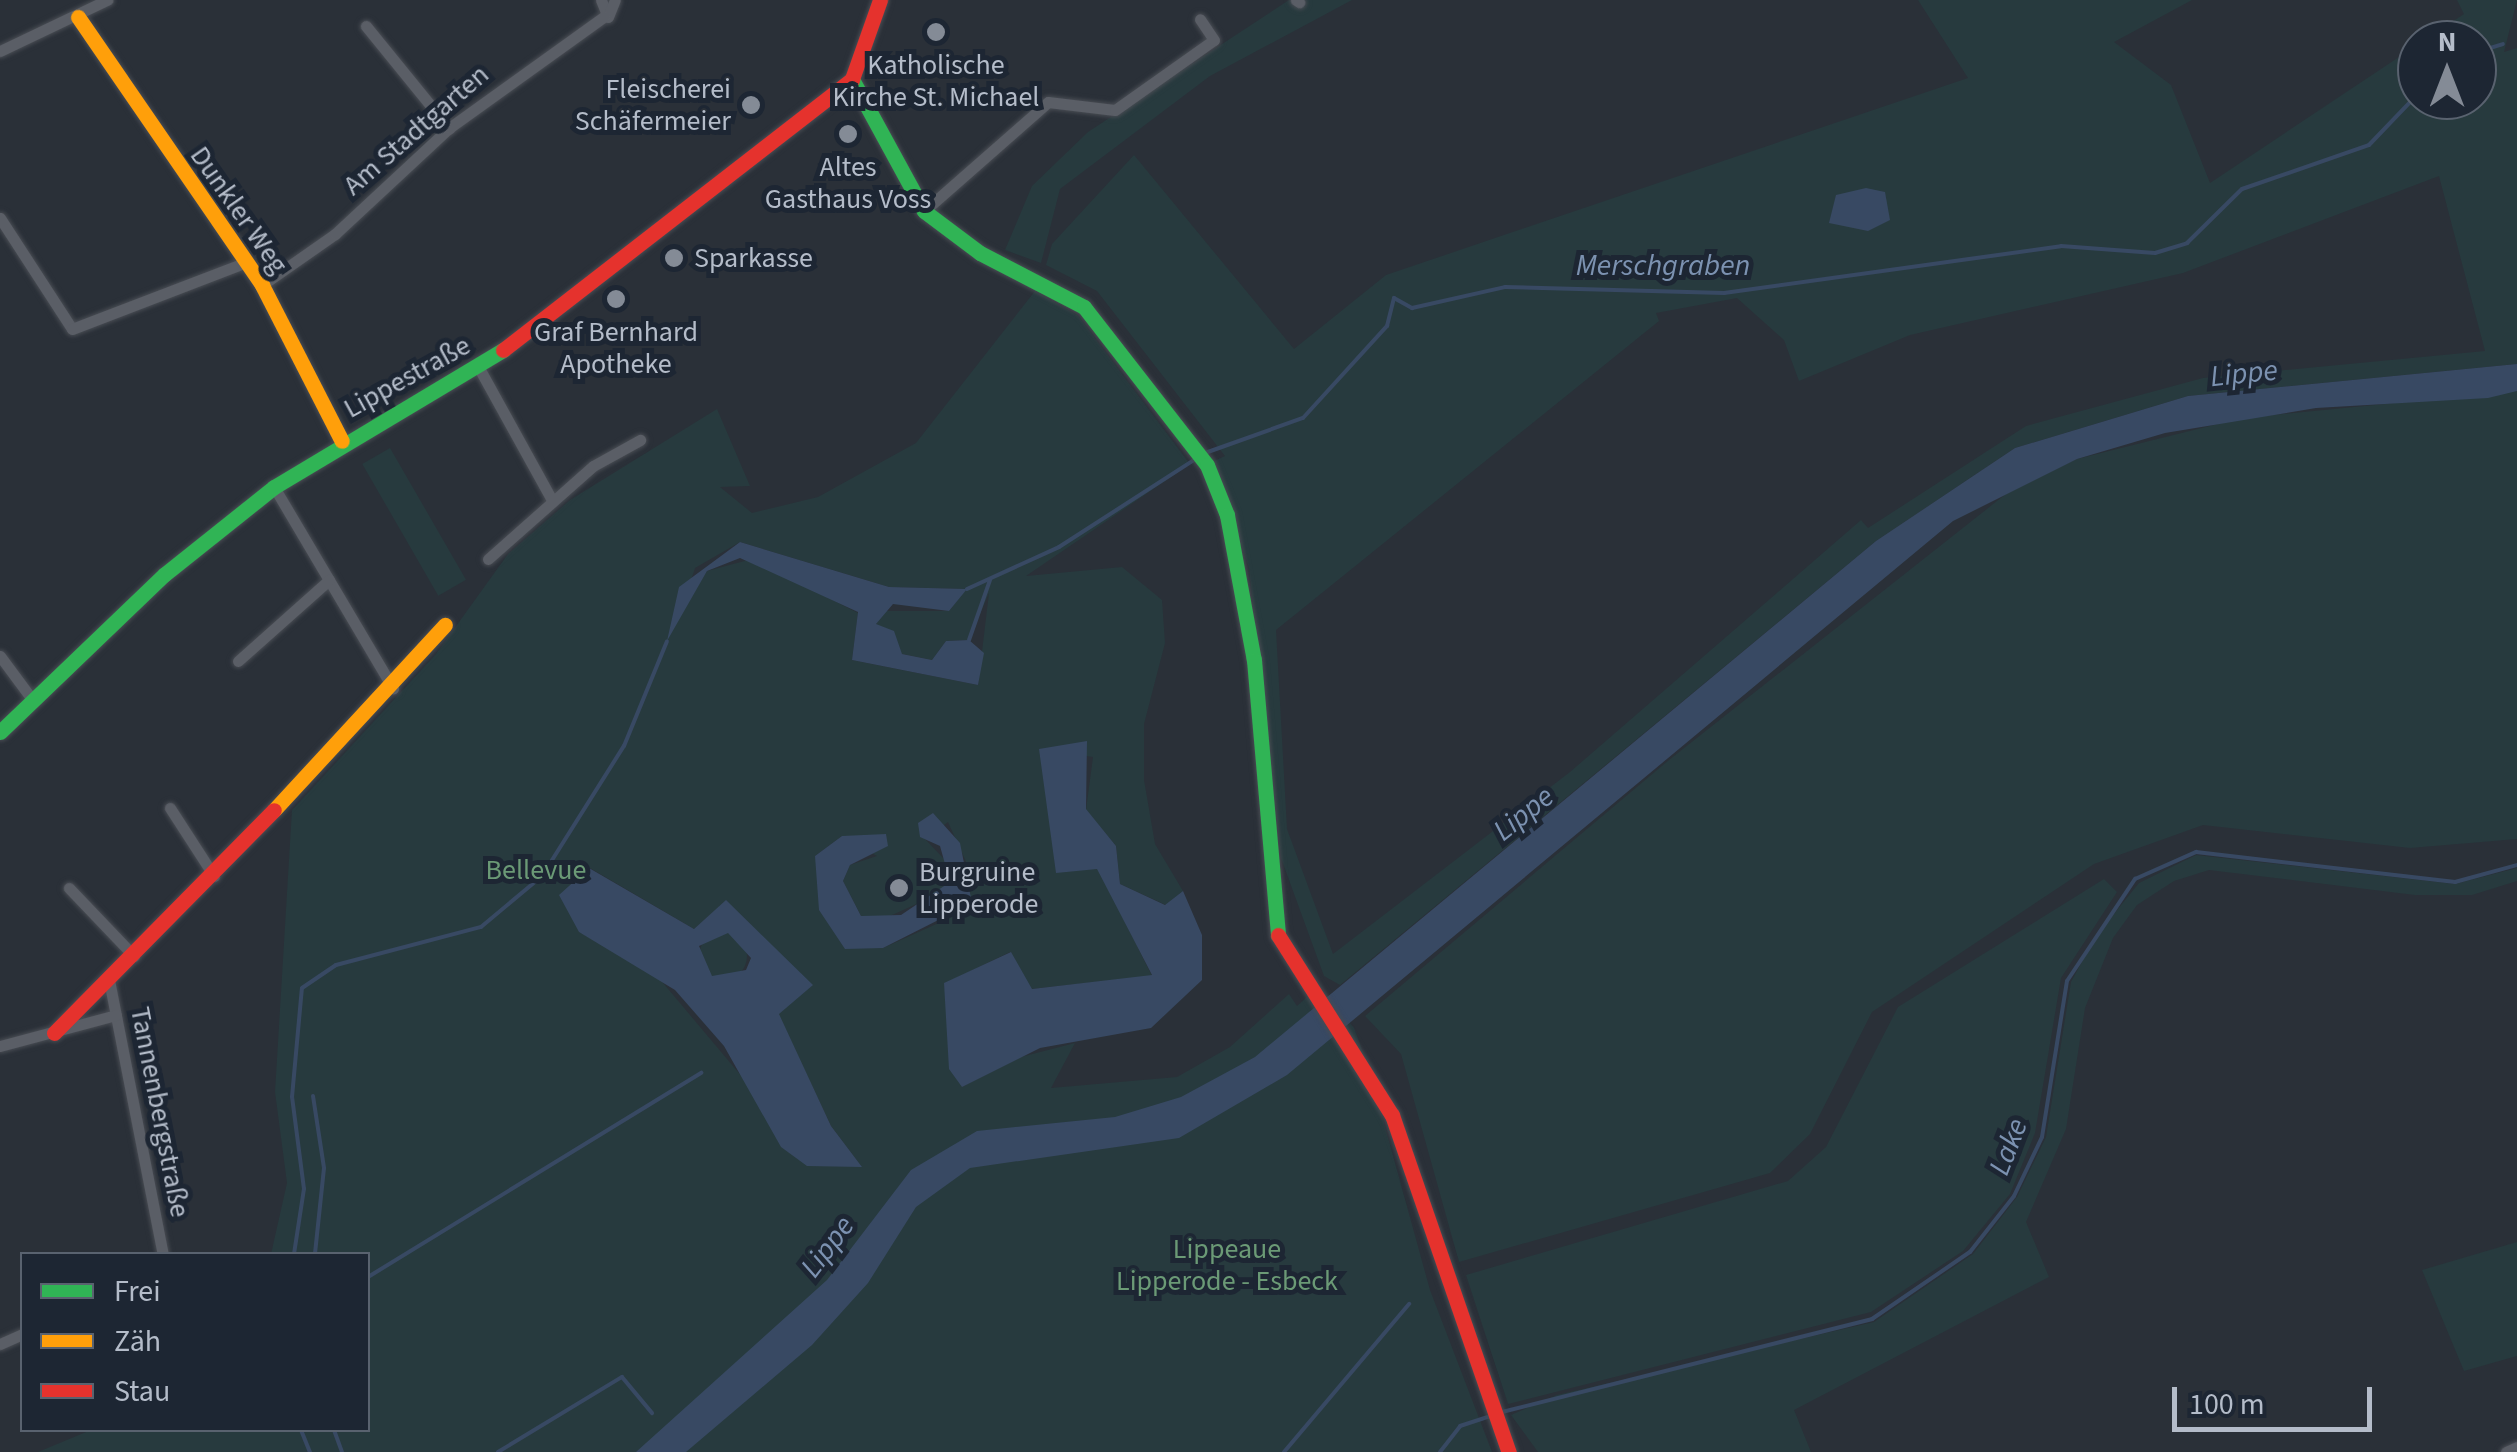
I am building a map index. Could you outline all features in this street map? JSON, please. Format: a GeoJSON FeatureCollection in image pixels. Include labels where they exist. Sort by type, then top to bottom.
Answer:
{"type":"FeatureCollection","features":[{"type":"Feature","properties":{"kind":"street"},"geometry":{"type":"LineString","coordinates":[[0,52],[107,0]]}},
{"type":"Feature","properties":{"kind":"street"},"geometry":{"type":"LineString","coordinates":[[601,0],[605,16]]}},
{"type":"Feature","properties":{"kind":"street","name":"Am Stadtgarten"},"geometry":{"type":"LineString","coordinates":[[262,286],[335,234],[449,128],[617,11],[615,0]]}},
{"type":"Feature","properties":{"kind":"street"},"geometry":{"type":"LineString","coordinates":[[880,0],[874,36],[852,79],[924,212],[1093,316],[1207,465],[1227,514],[1254,660],[1273,916],[1304,990],[1347,1044],[1404,1146],[1490,1406],[1509,1452]]}},
{"type":"Feature","properties":{"kind":"street","name":"Dunkler Weg"},"geometry":{"type":"LineString","coordinates":[[78,17],[262,286],[342,441]]}},
{"type":"Feature","properties":{"kind":"street"},"geometry":{"type":"LineString","coordinates":[[924,212],[1048,102],[1114,110],[1214,40],[1200,19]]}},
{"type":"Feature","properties":{"kind":"street"},"geometry":{"type":"LineString","coordinates":[[366,26],[449,128]]}},
{"type":"Feature","properties":{"kind":"street","name":"Lippestraße"},"geometry":{"type":"LineString","coordinates":[[0,732],[153,585],[274,487],[342,441],[479,368],[852,79]]}},
{"type":"Feature","properties":{"kind":"street"},"geometry":{"type":"LineString","coordinates":[[0,218],[72,329],[244,264]]}},
{"type":"Feature","properties":{"kind":"street"},"geometry":{"type":"LineString","coordinates":[[479,368],[552,500]]}},
{"type":"Feature","properties":{"kind":"street"},"geometry":{"type":"LineString","coordinates":[[488,560],[552,500],[640,440]]}},
{"type":"Feature","properties":{"kind":"street"},"geometry":{"type":"LineString","coordinates":[[274,487],[393,688]]}},
{"type":"Feature","properties":{"kind":"street"},"geometry":{"type":"LineString","coordinates":[[238,661],[328,580]]}},
{"type":"Feature","properties":{"kind":"street"},"geometry":{"type":"LineString","coordinates":[[54,1033],[214,876],[393,688],[444,625]]}},
{"type":"Feature","properties":{"kind":"street"},"geometry":{"type":"LineString","coordinates":[[0,656],[34,702]]}},
{"type":"Feature","properties":{"kind":"street"},"geometry":{"type":"LineString","coordinates":[[170,808],[214,876]]}},
{"type":"Feature","properties":{"kind":"street"},"geometry":{"type":"LineString","coordinates":[[69,888],[134,956]]}},
{"type":"Feature","properties":{"kind":"street","name":"Tannenbergstraße"},"geometry":{"type":"LineString","coordinates":[[109,980],[163,1252]]}},
{"type":"Feature","properties":{"kind":"street"},"geometry":{"type":"LineString","coordinates":[[0,1046],[116,1016]]}},
{"type":"Feature","properties":{"kind":"street"},"geometry":{"type":"LineString","coordinates":[[2506,1452],[2517,1448]]}},
{"type":"Feature","properties":{"kind":"green space"},"geometry":{"type":"Polygon","coordinates":[[[1289,0],[1352,0],[1210,76],[1060,189],[1041,263],[1005,250],[1032,186],[1088,132],[1289,0]]]}},
{"type":"Feature","properties":{"kind":"green space"},"geometry":{"type":"Polygon","coordinates":[[[1918,0],[2192,0],[2114,42],[2171,85],[2210,183],[2397,58],[2397,120],[2497,120],[2497,20],[2455,20],[2464,14],[2457,0],[2517,0],[2504,52],[2517,48],[2517,364],[2188,396],[2015,448],[1876,541],[1340,985],[1324,976],[1281,858],[1249,568],[1214,461],[1225,456],[1097,291],[1046,265],[1052,244],[1134,155],[1294,349],[1386,275],[1968,78],[1918,0]],[[2439,176],[2183,273],[1910,335],[1799,381],[1784,340],[1737,298],[1656,313],[1659,321],[1276,630],[1287,829],[1333,954],[1570,772],[1861,520],[1868,528],[2026,426],[2203,378],[2485,351],[2439,176]]]}},
{"type":"Feature","properties":{"kind":"green space"},"geometry":{"type":"Polygon","coordinates":[[[1035,291],[1078,316],[1190,464],[1026,576],[1122,567],[1162,600],[1165,643],[1144,724],[1144,780],[1155,844],[1183,891],[1166,905],[1120,884],[1116,846],[1086,810],[1093,757],[1039,749],[1152,976],[1031,989],[1010,952],[944,984],[962,1087],[1009,1060],[1075,1043],[1051,1088],[1177,1077],[1230,1047],[1289,994],[1297,1006],[1319,986],[1354,1028],[1368,1065],[1430,1290],[1492,1452],[38,1452],[86,1432],[370,1432],[370,1252],[271,1252],[287,1183],[275,1092],[292,810],[436,654],[508,554],[570,500],[717,409],[750,486],[720,487],[752,513],[818,497],[916,443],[1035,291]],[[740,542],[695,568],[678,619],[707,571],[752,559],[858,613],[852,660],[978,685],[989,593],[969,640],[946,641],[932,660],[902,654],[876,625],[879,611],[949,611],[966,589],[889,587],[740,542]],[[948,822],[925,839],[947,862],[947,890],[879,921],[861,916],[843,881],[850,865],[877,856],[842,836],[815,856],[883,948],[952,917],[973,877],[948,822]],[[590,868],[579,932],[653,971],[743,1078],[861,1166],[831,1126],[778,1014],[812,985],[726,901],[694,929],[590,868]]]}},
{"type":"Feature","properties":{"kind":"green space"},"geometry":{"type":"Polygon","coordinates":[[[2517,391],[2517,839],[2410,848],[2203,825],[2094,864],[1872,1012],[1810,1134],[1770,1173],[1459,1262],[1401,1054],[1365,1016],[1669,760],[2016,486],[2077,459],[2242,418],[2517,391]]]}},
{"type":"Feature","properties":{"kind":"green space"},"geometry":{"type":"Polygon","coordinates":[[[390,448],[466,580],[438,596],[362,464],[390,448]]]}},
{"type":"Feature","properties":{"kind":"green space"},"geometry":{"type":"Polygon","coordinates":[[[2196,855],[2455,884],[2517,868],[2517,881],[2472,895],[2415,895],[2209,870],[2174,881],[2137,905],[2113,938],[2085,1008],[2066,1129],[2026,1222],[2049,1277],[1794,1410],[1811,1452],[1538,1452],[1511,1415],[1557,1395],[1874,1322],[1973,1254],[2017,1197],[2046,1137],[2071,982],[2096,936],[2139,883],[2196,855]]]}},
{"type":"Feature","properties":{"kind":"green space"},"geometry":{"type":"Polygon","coordinates":[[[2104,879],[2117,892],[2061,978],[2035,1133],[2010,1194],[1963,1251],[1871,1312],[1508,1404],[1466,1275],[1788,1181],[1826,1147],[1898,1007],[2104,879]]]}},
{"type":"Feature","properties":{"kind":"green space"},"geometry":{"type":"Polygon","coordinates":[[[723,932],[740,939],[747,956],[740,973],[723,980],[706,973],[699,956],[706,939],[723,932]]]}},
{"type":"Feature","properties":{"kind":"green space"},"geometry":{"type":"Polygon","coordinates":[[[2517,1242],[2517,1356],[2464,1371],[2422,1270],[2517,1242]]]}},
{"type":"Feature","properties":{"kind":"water"},"geometry":{"type":"Polygon","coordinates":[[[1866,188],[1885,192],[1890,220],[1868,231],[1829,223],[1836,195],[1866,188]]]}},
{"type":"Feature","properties":{"kind":"water"},"geometry":{"type":"Polygon","coordinates":[[[2517,364],[2517,391],[2488,398],[2316,408],[2165,433],[2077,459],[1953,521],[1287,1075],[1179,1138],[970,1168],[916,1207],[868,1283],[812,1345],[686,1452],[636,1452],[827,1280],[911,1170],[977,1131],[1115,1117],[1181,1097],[1255,1057],[1876,541],[2015,448],[2188,396],[2517,364]]]}},
{"type":"Feature","properties":{"kind":"water"},"geometry":{"type":"Polygon","coordinates":[[[740,542],[889,587],[967,589],[949,611],[893,604],[876,624],[894,631],[902,654],[932,660],[946,641],[969,640],[984,653],[978,685],[852,660],[858,612],[740,558],[707,571],[667,641],[679,587],[740,542]]]}},
{"type":"Feature","properties":{"kind":"water"},"geometry":{"type":"Polygon","coordinates":[[[1087,741],[1086,809],[1116,846],[1120,884],[1165,905],[1183,891],[1202,935],[1202,980],[1151,1028],[1040,1048],[962,1087],[949,1069],[944,983],[1011,952],[1032,989],[1152,975],[1097,869],[1056,873],[1039,749],[1087,741]]]}},
{"type":"Feature","properties":{"kind":"water"},"geometry":{"type":"Polygon","coordinates":[[[933,813],[960,843],[972,903],[883,948],[845,949],[819,910],[815,856],[842,836],[886,834],[888,846],[850,865],[843,881],[861,916],[901,915],[950,882],[940,846],[920,837],[918,823],[933,813]]]}},
{"type":"Feature","properties":{"kind":"water"},"geometry":{"type":"Polygon","coordinates":[[[589,868],[694,929],[726,900],[813,985],[779,1014],[831,1126],[862,1167],[807,1166],[781,1147],[724,1046],[675,990],[579,932],[559,895],[589,868]],[[728,933],[699,946],[712,976],[746,970],[751,958],[728,933]]]}},
{"type":"Feature","properties":{"kind":"waterway","name":"Merschgraben"},"geometry":{"type":"LineString","coordinates":[[2497,46],[2503,44]]}},
{"type":"Feature","properties":{"kind":"waterway","name":"Merschgraben"},"geometry":{"type":"LineString","coordinates":[[1205,453],[1303,418],[1387,326],[1394,298],[1412,308],[1505,287],[1724,293],[2061,246],[2155,253],[2187,243],[2242,189],[2369,145],[2397,116]]}},
{"type":"Feature","properties":{"kind":"waterway"},"geometry":{"type":"LineString","coordinates":[[967,589],[1059,547],[1197,458]]}},
{"type":"Feature","properties":{"kind":"waterway"},"geometry":{"type":"LineString","coordinates":[[969,640],[990,580]]}},
{"type":"Feature","properties":{"kind":"waterway"},"geometry":{"type":"LineString","coordinates":[[294,1252],[304,1189],[292,1097],[302,988],[336,965],[481,927],[542,876],[624,746],[667,641]]}},
{"type":"Feature","properties":{"kind":"waterway","name":"Lake"},"geometry":{"type":"LineString","coordinates":[[1502,1412],[1872,1319],[1970,1252],[2014,1196],[2042,1137],[2067,981],[2135,879],[2196,852],[2455,882],[2517,865]]}},
{"type":"Feature","properties":{"kind":"waterway"},"geometry":{"type":"LineString","coordinates":[[370,1276],[701,1073]]}},
{"type":"Feature","properties":{"kind":"waterway"},"geometry":{"type":"LineString","coordinates":[[313,1096],[324,1168],[315,1252]]}},
{"type":"Feature","properties":{"kind":"waterway"},"geometry":{"type":"LineString","coordinates":[[1284,1452],[1409,1304]]}},
{"type":"Feature","properties":{"kind":"waterway"},"geometry":{"type":"LineString","coordinates":[[498,1452],[622,1377],[652,1413]]}},
{"type":"Feature","properties":{"kind":"waterway","name":"Lake"},"geometry":{"type":"LineString","coordinates":[[1440,1452],[1460,1426],[1493,1415]]}},
{"type":"Feature","properties":{"kind":"waterway"},"geometry":{"type":"LineString","coordinates":[[302,1432],[310,1452]]}},
{"type":"Feature","properties":{"kind":"waterway"},"geometry":{"type":"LineString","coordinates":[[335,1432],[342,1452]]}},
{"type":"Feature","properties":{"kind":"traffic: fast"},"geometry":{"type":"LineString","coordinates":[[852,79],[924,211],[980,253],[1084,307],[1207,465],[1227,515],[1254,660],[1278,935]]}},
{"type":"Feature","properties":{"kind":"traffic: fast"},"geometry":{"type":"LineString","coordinates":[[0,732],[165,574],[274,487],[503,350]]}},
{"type":"Feature","properties":{"kind":"traffic: slow"},"geometry":{"type":"LineString","coordinates":[[78,17],[262,285],[342,441]]}},
{"type":"Feature","properties":{"kind":"traffic: slow"},"geometry":{"type":"LineString","coordinates":[[274,810],[445,625]]}},
{"type":"Feature","properties":{"kind":"traffic: jam"},"geometry":{"type":"LineString","coordinates":[[503,350],[852,79],[880,0]]}},
{"type":"Feature","properties":{"kind":"traffic: jam"},"geometry":{"type":"LineString","coordinates":[[54,1033],[274,810]]}},
{"type":"Feature","properties":{"kind":"traffic: jam"},"geometry":{"type":"LineString","coordinates":[[1278,935],[1392,1115],[1509,1452]]}},
{"type":"Feature","properties":{"kind":"place","name":"Katholische Kirche St. Michael"},"geometry":{"type":"Point","coordinates":[936,32]}},
{"type":"Feature","properties":{"kind":"place","name":"Fleischerei Schäfermeier"},"geometry":{"type":"Point","coordinates":[751,105]}},
{"type":"Feature","properties":{"kind":"place","name":"Altes Gasthaus Voss"},"geometry":{"type":"Point","coordinates":[848,134]}},
{"type":"Feature","properties":{"kind":"place","name":"Sparkasse"},"geometry":{"type":"Point","coordinates":[674,258]}},
{"type":"Feature","properties":{"kind":"place","name":"Graf Bernhard Apotheke"},"geometry":{"type":"Point","coordinates":[616,299]}},
{"type":"Feature","properties":{"kind":"place","name":"Burgruine Lipperode"},"geometry":{"type":"Point","coordinates":[899,888]}},
{"type":"Feature","properties":{"kind":"water label","name":"Lippe"},"geometry":{"type":"Point","coordinates":[2244,374]}},
{"type":"Feature","properties":{"kind":"water label","name":"Lippe"},"geometry":{"type":"Point","coordinates":[1524,814]}},
{"type":"Feature","properties":{"kind":"water label","name":"Lippe"},"geometry":{"type":"Point","coordinates":[828,1247]}},
{"type":"Feature","properties":{"kind":"park label","name":"Bellevue"},"geometry":{"type":"Point","coordinates":[536,870]}},
{"type":"Feature","properties":{"kind":"park label","name":"Lippeaue Lipperode - Esbeck"},"geometry":{"type":"Point","coordinates":[1227,1265]}}]}
